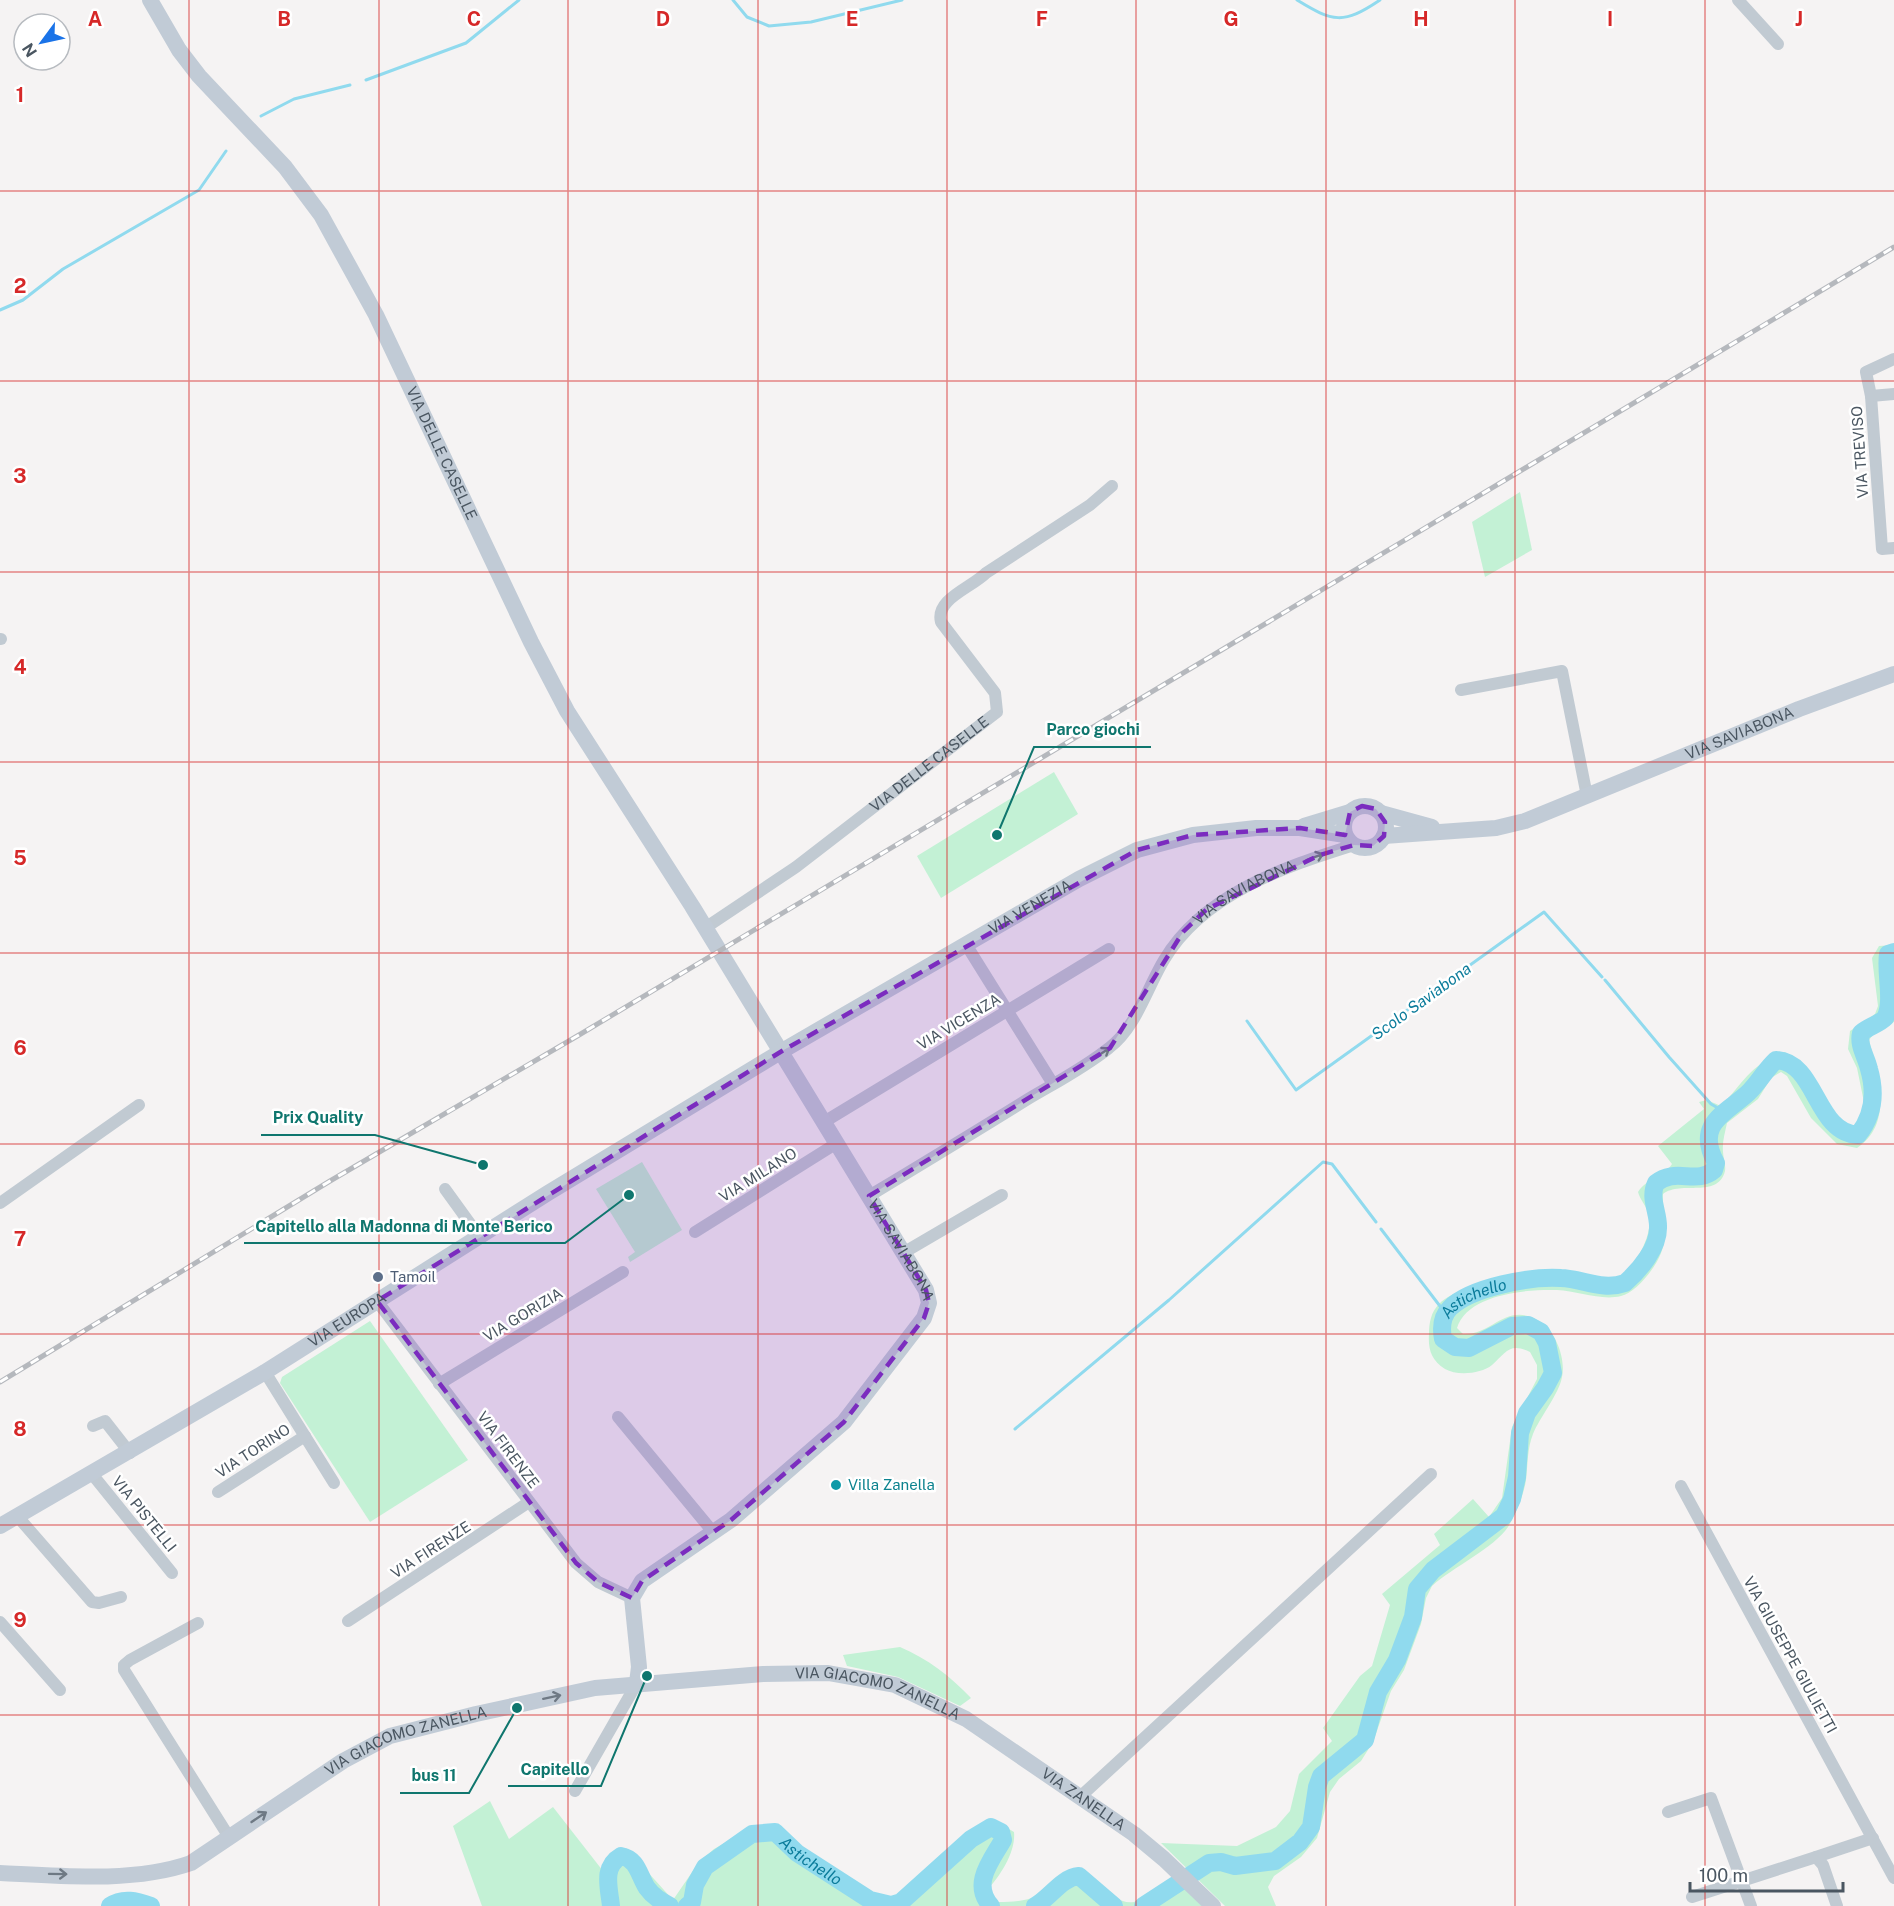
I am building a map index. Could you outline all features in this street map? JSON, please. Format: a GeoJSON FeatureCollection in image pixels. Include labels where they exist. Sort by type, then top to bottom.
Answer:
{"type":"FeatureCollection","features":[{"type":"Feature","properties":{"kind":"street","name":"VIA DELLE CASELLE"},"geometry":{"type":"LineString","coordinates":[[150,0],[179,50],[199,76],[285,166],[321,215],[376,315],[548,675],[601,767],[782,1051],[869,1197]]}},
{"type":"Feature","properties":{"kind":"street"},"geometry":{"type":"LineString","coordinates":[[1738,0],[1778,44]]}},
{"type":"Feature","properties":{"kind":"street","name":"VIA TREVISO"},"geometry":{"type":"LineString","coordinates":[[1894,359],[1866,372],[1871,396],[1882,549],[1894,548]]}},
{"type":"Feature","properties":{"kind":"street"},"geometry":{"type":"LineString","coordinates":[[1871,396],[1894,394]]}},
{"type":"Feature","properties":{"kind":"street","name":"VIA DELLE CASELLE"},"geometry":{"type":"LineString","coordinates":[[705,928],[796,867],[997,712],[995,693],[941,622],[941,607],[946,601],[974,585],[986,573],[1090,505],[1112,486]]}},
{"type":"Feature","properties":{"kind":"street"},"geometry":{"type":"LineString","coordinates":[[1461,690],[1562,670],[1587,796]]}},
{"type":"Feature","properties":{"kind":"street","name":"VIA SAVIABONA"},"geometry":{"type":"LineString","coordinates":[[632,1598],[642,1581],[731,1520],[844,1422],[924,1318],[929,1303],[926,1290],[869,1197],[1110,1048],[1139,1008],[1164,959],[1183,932],[1207,909],[1255,882],[1350,840],[1366,848],[1373,846],[1384,836],[1496,828],[1525,821],[1799,709],[1894,675]]}},
{"type":"Feature","properties":{"kind":"street"},"geometry":{"type":"LineString","coordinates":[[1350,840],[1344,823],[1350,812],[1355,808],[1369,806],[1381,813],[1445,831]]}},
{"type":"Feature","properties":{"kind":"street","name":"VIA VENEZIA"},"geometry":{"type":"LineString","coordinates":[[1300,828],[1350,812]]}},
{"type":"Feature","properties":{"kind":"street"},"geometry":{"type":"LineString","coordinates":[[1381,813],[1385,822],[1384,836]]}},
{"type":"Feature","properties":{"kind":"street","name":"VIA VENEZIA"},"geometry":{"type":"LineString","coordinates":[[782,1051],[967,946],[1078,879],[1137,850],[1193,835],[1256,828],[1300,828],[1350,840]]}},
{"type":"Feature","properties":{"kind":"street"},"geometry":{"type":"LineString","coordinates":[[967,946],[1053,1084]]}},
{"type":"Feature","properties":{"kind":"street","name":"VIA VICENZA"},"geometry":{"type":"LineString","coordinates":[[824,1122],[1109,949]]}},
{"type":"Feature","properties":{"kind":"street","name":"VIA EUROPA"},"geometry":{"type":"LineString","coordinates":[[0,1526],[130,1453],[265,1372],[479,1236],[782,1051]]}},
{"type":"Feature","properties":{"kind":"street"},"geometry":{"type":"LineString","coordinates":[[0,1203],[139,1105]]}},
{"type":"Feature","properties":{"kind":"street","name":"VIA MILANO"},"geometry":{"type":"LineString","coordinates":[[695,1232],[837,1143]]}},
{"type":"Feature","properties":{"kind":"street"},"geometry":{"type":"LineString","coordinates":[[445,1189],[479,1236]]}},
{"type":"Feature","properties":{"kind":"street"},"geometry":{"type":"LineString","coordinates":[[903,1253],[1002,1195]]}},
{"type":"Feature","properties":{"kind":"street","name":"VIA GORIZIA"},"geometry":{"type":"LineString","coordinates":[[439,1384],[623,1272]]}},
{"type":"Feature","properties":{"kind":"street","name":"VIA FIRENZE"},"geometry":{"type":"LineString","coordinates":[[377,1301],[576,1563],[598,1582],[632,1598]]}},
{"type":"Feature","properties":{"kind":"street","name":"VIA TORINO"},"geometry":{"type":"LineString","coordinates":[[265,1372],[334,1483]]}},
{"type":"Feature","properties":{"kind":"street"},"geometry":{"type":"LineString","coordinates":[[618,1417],[713,1532]]}},
{"type":"Feature","properties":{"kind":"street"},"geometry":{"type":"LineString","coordinates":[[93,1426],[105,1421],[130,1453]]}},
{"type":"Feature","properties":{"kind":"street","name":"VIA TORINO"},"geometry":{"type":"LineString","coordinates":[[218,1492],[305,1436]]}},
{"type":"Feature","properties":{"kind":"street","name":"VIA PISTELLI"},"geometry":{"type":"LineString","coordinates":[[92,1474],[172,1573]]}},
{"type":"Feature","properties":{"kind":"street"},"geometry":{"type":"LineString","coordinates":[[1081,1796],[1431,1474]]}},
{"type":"Feature","properties":{"kind":"street","name":"VIA GIUSEPPE GIULIETTI"},"geometry":{"type":"LineString","coordinates":[[1682,1486],[1894,1878]]}},
{"type":"Feature","properties":{"kind":"street","name":"VIA FIRENZE"},"geometry":{"type":"LineString","coordinates":[[348,1622],[529,1502]]}},
{"type":"Feature","properties":{"kind":"street"},"geometry":{"type":"LineString","coordinates":[[18,1517],[92,1602],[99,1603],[121,1597]]}},
{"type":"Feature","properties":{"kind":"street"},"geometry":{"type":"LineString","coordinates":[[575,1791],[637,1683],[639,1667],[632,1598]]}},
{"type":"Feature","properties":{"kind":"street"},"geometry":{"type":"LineString","coordinates":[[0,1622],[60,1690]]}},
{"type":"Feature","properties":{"kind":"street"},"geometry":{"type":"LineString","coordinates":[[198,1623],[130,1660],[124,1665],[124,1670],[229,1837]]}},
{"type":"Feature","properties":{"kind":"street","name":"VIA GIACOMO ZANELLA"},"geometry":{"type":"LineString","coordinates":[[0,1873],[139,1875],[168,1871],[191,1863],[343,1761],[390,1736],[595,1688],[637,1683],[828,1673],[895,1685],[934,1701],[1002,1742]]}},
{"type":"Feature","properties":{"kind":"street","name":"VIA ZANELLA"},"geometry":{"type":"LineString","coordinates":[[1002,1742],[1081,1796],[1164,1859],[1213,1906]]}},
{"type":"Feature","properties":{"kind":"street"},"geometry":{"type":"LineString","coordinates":[[1668,1812],[1711,1798],[1751,1906]]}},
{"type":"Feature","properties":{"kind":"street"},"geometry":{"type":"LineString","coordinates":[[1692,1897],[1873,1838]]}},
{"type":"Feature","properties":{"kind":"street"},"geometry":{"type":"LineString","coordinates":[[1816,1857],[1823,1865],[1837,1906]]}},
{"type":"Feature","properties":{"kind":"highlighted area"},"geometry":{"type":"Polygon","coordinates":[[[1362,806],[1376,809],[1385,822],[1384,836],[1373,846],[1354,845],[1320,855],[1207,909],[1183,932],[1110,1048],[869,1196],[926,1290],[929,1303],[924,1318],[844,1422],[731,1520],[642,1581],[632,1598],[598,1582],[576,1563],[377,1301],[782,1051],[1137,850],[1193,835],[1300,828],[1345,835],[1350,812],[1362,806]]]}},
{"type":"Feature","properties":{"kind":"green space"},"geometry":{"type":"Polygon","coordinates":[[[1520,492],[1532,550],[1485,577],[1472,522],[1520,492]]]}},
{"type":"Feature","properties":{"kind":"green space"},"geometry":{"type":"Polygon","coordinates":[[[1054,772],[1078,814],[941,898],[917,856],[1054,772]]]}},
{"type":"Feature","properties":{"kind":"green space"},"geometry":{"type":"Polygon","coordinates":[[[1894,945],[1894,1022],[1875,1032],[1869,1040],[1880,1098],[1876,1126],[1869,1138],[1857,1148],[1837,1144],[1811,1118],[1787,1076],[1781,1072],[1771,1078],[1758,1099],[1727,1123],[1723,1145],[1725,1171],[1721,1179],[1707,1187],[1679,1188],[1663,1194],[1665,1231],[1663,1246],[1650,1272],[1633,1290],[1613,1297],[1597,1297],[1557,1290],[1515,1293],[1485,1301],[1463,1317],[1457,1328],[1463,1334],[1482,1330],[1508,1317],[1527,1316],[1539,1321],[1550,1331],[1561,1354],[1562,1377],[1531,1440],[1526,1480],[1519,1504],[1502,1535],[1432,1586],[1426,1598],[1421,1624],[1404,1670],[1391,1691],[1373,1742],[1361,1761],[1339,1779],[1330,1792],[1317,1838],[1301,1857],[1274,1876],[1268,1887],[1276,1906],[1225,1906],[1161,1843],[1237,1846],[1276,1827],[1290,1811],[1299,1774],[1332,1741],[1323,1728],[1360,1676],[1372,1666],[1390,1605],[1382,1594],[1440,1545],[1434,1534],[1473,1499],[1489,1517],[1502,1498],[1512,1427],[1537,1379],[1537,1365],[1530,1352],[1517,1348],[1508,1350],[1492,1365],[1482,1370],[1462,1373],[1445,1369],[1431,1354],[1429,1345],[1430,1322],[1436,1307],[1463,1290],[1497,1280],[1533,1274],[1562,1271],[1598,1281],[1620,1280],[1642,1250],[1649,1231],[1648,1213],[1638,1192],[1646,1183],[1665,1172],[1672,1164],[1658,1146],[1704,1109],[1699,1102],[1707,1100],[1721,1106],[1749,1074],[1773,1057],[1785,1052],[1839,1129],[1847,1132],[1859,1130],[1863,1122],[1865,1107],[1857,1068],[1848,1049],[1850,1031],[1875,1014],[1878,1006],[1872,958],[1879,946],[1894,945]]]}},
{"type":"Feature","properties":{"kind":"green space"},"geometry":{"type":"Polygon","coordinates":[[[642,1162],[682,1230],[630,1262],[628,1257],[635,1252],[596,1189],[642,1162]]]}},
{"type":"Feature","properties":{"kind":"green space"},"geometry":{"type":"Polygon","coordinates":[[[370,1321],[468,1460],[370,1522],[280,1383],[282,1377],[370,1321]]]}},
{"type":"Feature","properties":{"kind":"green space"},"geometry":{"type":"Polygon","coordinates":[[[900,1647],[938,1669],[971,1698],[960,1706],[898,1677],[847,1666],[843,1655],[900,1647]]]}},
{"type":"Feature","properties":{"kind":"green space"},"geometry":{"type":"Polygon","coordinates":[[[490,1801],[509,1839],[553,1807],[603,1871],[626,1848],[673,1900],[699,1862],[714,1849],[744,1832],[768,1827],[779,1829],[802,1852],[856,1889],[886,1900],[893,1900],[976,1828],[1000,1825],[1014,1832],[1014,1839],[1007,1862],[988,1889],[991,1902],[1018,1901],[1037,1896],[1075,1870],[1092,1877],[1112,1894],[1126,1902],[1139,1900],[1174,1876],[1202,1906],[482,1906],[453,1826],[490,1801]]]}},
{"type":"Feature","properties":{"kind":"waterway"},"geometry":{"type":"LineString","coordinates":[[366,80],[466,43],[519,0]]}},
{"type":"Feature","properties":{"kind":"waterway"},"geometry":{"type":"LineString","coordinates":[[733,0],[747,17],[769,26],[811,22],[902,0]]}},
{"type":"Feature","properties":{"kind":"waterway"},"geometry":{"type":"LineString","coordinates":[[1297,0],[1320,13],[1338,18],[1356,14],[1380,0]]}},
{"type":"Feature","properties":{"kind":"waterway"},"geometry":{"type":"LineString","coordinates":[[261,116],[294,99],[350,85]]}},
{"type":"Feature","properties":{"kind":"waterway"},"geometry":{"type":"LineString","coordinates":[[0,310],[23,300],[63,269],[199,190],[226,151]]}},
{"type":"Feature","properties":{"kind":"waterway","name":"Scolo Saviabona"},"geometry":{"type":"LineString","coordinates":[[1247,1021],[1296,1090],[1544,912],[1602,977]]}},
{"type":"Feature","properties":{"kind":"waterway","name":"Astichello"},"geometry":{"type":"LineString","coordinates":[[1143,1906],[1209,1863],[1221,1862],[1235,1866],[1275,1861],[1300,1842],[1311,1827],[1317,1787],[1321,1776],[1365,1740],[1378,1692],[1397,1660],[1413,1617],[1417,1589],[1433,1570],[1504,1516],[1512,1499],[1517,1477],[1520,1433],[1527,1413],[1553,1373],[1547,1343],[1541,1332],[1528,1325],[1512,1326],[1469,1348],[1455,1347],[1443,1339],[1442,1323],[1447,1311],[1472,1294],[1519,1281],[1561,1278],[1609,1286],[1625,1283],[1637,1272],[1655,1242],[1658,1220],[1653,1194],[1656,1183],[1671,1176],[1700,1176],[1714,1170],[1716,1163],[1710,1149],[1709,1138],[1711,1128],[1723,1113],[1749,1092],[1776,1060],[1790,1064],[1800,1072],[1833,1123],[1844,1131],[1858,1135],[1867,1120],[1873,1095],[1861,1033],[1885,1018],[1888,1011],[1887,962],[1888,954],[1894,952]]}},
{"type":"Feature","properties":{"kind":"waterway","name":"Scolo Saviabona"},"geometry":{"type":"LineString","coordinates":[[1605,980],[1711,1104],[1723,1111]]}},
{"type":"Feature","properties":{"kind":"waterway"},"geometry":{"type":"LineString","coordinates":[[1015,1429],[1169,1300],[1323,1162],[1332,1164],[1376,1222]]}},
{"type":"Feature","properties":{"kind":"waterway"},"geometry":{"type":"LineString","coordinates":[[1381,1229],[1446,1314]]}},
{"type":"Feature","properties":{"kind":"waterway","name":"Astichello"},"geometry":{"type":"LineString","coordinates":[[687,1906],[692,1902],[695,1885],[705,1867],[752,1834],[775,1832],[797,1853],[870,1900],[891,1905],[901,1902],[971,1839],[991,1827],[1001,1832],[1003,1840],[989,1864],[983,1881],[985,1898],[991,1906]]}},
{"type":"Feature","properties":{"kind":"waterway","name":"Astichello"},"geometry":{"type":"LineString","coordinates":[[611,1906],[609,1872],[611,1866],[621,1856],[635,1864],[647,1888],[670,1906]]}},
{"type":"Feature","properties":{"kind":"waterway","name":"Astichello"},"geometry":{"type":"LineString","coordinates":[[1035,1906],[1061,1884],[1079,1876],[1114,1906]]}},
{"type":"Feature","properties":{"kind":"waterway","name":"Astichello"},"geometry":{"type":"LineString","coordinates":[[110,1906],[125,1901],[135,1901],[151,1906]]}},
{"type":"Feature","properties":{"kind":"railway"},"geometry":{"type":"LineString","coordinates":[[0,1382],[330,1181],[579,1035],[1894,247]]}},
{"type":"Feature","properties":{"kind":"place","name":"Parco giochi"},"geometry":{"type":"Point","coordinates":[997,835]}},
{"type":"Feature","properties":{"kind":"place","name":"Prix Quality"},"geometry":{"type":"Point","coordinates":[483,1165]}},
{"type":"Feature","properties":{"kind":"place","name":"Capitello alla Madonna di Monte Berico"},"geometry":{"type":"Point","coordinates":[629,1195]}},
{"type":"Feature","properties":{"kind":"place","name":"Tamoil"},"geometry":{"type":"Point","coordinates":[378,1277]}},
{"type":"Feature","properties":{"kind":"place","name":"Villa Zanella"},"geometry":{"type":"Point","coordinates":[836,1485]}},
{"type":"Feature","properties":{"kind":"place","name":"Capitello"},"geometry":{"type":"Point","coordinates":[647,1676]}},
{"type":"Feature","properties":{"kind":"place","name":"bus 11"},"geometry":{"type":"Point","coordinates":[517,1708]}}]}
